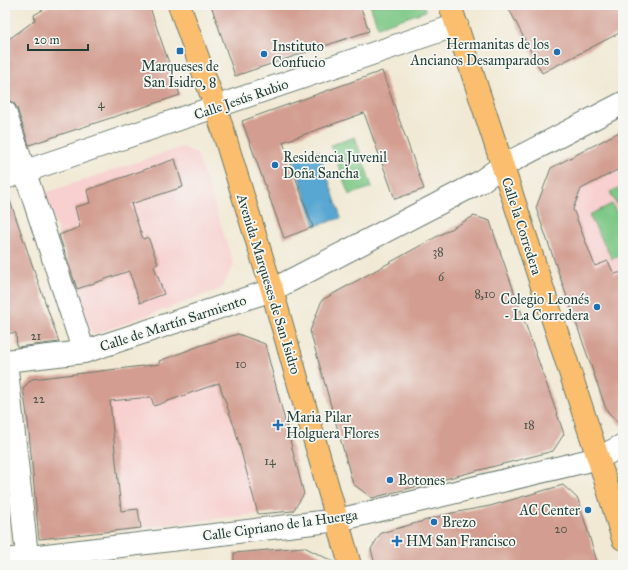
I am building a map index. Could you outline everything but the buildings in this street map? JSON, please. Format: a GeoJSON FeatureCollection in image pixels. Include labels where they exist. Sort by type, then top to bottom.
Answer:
{"type":"FeatureCollection","features":[{"type":"Feature","properties":{"kind":"main road","name":"Avenida Marqueses de San Isidro"},"geometry":{"type":"LineString","coordinates":[[180,5],[216,108],[272,290],[350,565]]}},
{"type":"Feature","properties":{"kind":"main road","name":"Calle la Corredera"},"geometry":{"type":"LineString","coordinates":[[450,5],[599,458],[623,539]]}},
{"type":"Feature","properties":{"kind":"street","name":"Calle Jesús Rubio"},"geometry":{"type":"LineString","coordinates":[[15,176],[457,25]]}},
{"type":"Feature","properties":{"kind":"street","name":"Calle de Martín Sarmiento"},"geometry":{"type":"LineString","coordinates":[[5,361],[84,352],[272,290],[480,182],[502,166],[623,103]]}},
{"type":"Feature","properties":{"kind":"street"},"geometry":{"type":"LineString","coordinates":[[5,112],[15,176],[84,352]]}},
{"type":"Feature","properties":{"kind":"street"},"geometry":{"type":"LineString","coordinates":[[5,361],[28,561]]}},
{"type":"Feature","properties":{"kind":"street","name":"Calle Cipriano de la Huerga"},"geometry":{"type":"LineString","coordinates":[[5,560],[28,561],[338,520],[599,458],[623,444]]}},
{"type":"Feature","properties":{"kind":"shaded area","name":"Colegio Leonés - La Corredera"},"geometry":{"type":"Polygon","coordinates":[[[623,130],[623,420],[613,418],[605,406],[551,168],[623,130]]]}},
{"type":"Feature","properties":{"kind":"shaded area"},"geometry":{"type":"Polygon","coordinates":[[[182,147],[197,153],[234,265],[221,289],[93,335],[45,193],[182,147]]]}},
{"type":"Feature","properties":{"kind":"shaded area"},"geometry":{"type":"Polygon","coordinates":[[[205,344],[235,429],[258,514],[96,533],[78,374],[150,365],[205,344]]]}},
{"type":"Feature","properties":{"kind":"green space"},"geometry":{"type":"Polygon","coordinates":[[[370,5],[423,5],[426,11],[378,27],[370,5]]]}},
{"type":"Feature","properties":{"kind":"green space"},"geometry":{"type":"Polygon","coordinates":[[[355,137],[372,187],[349,195],[331,145],[355,137]]]}},
{"type":"Feature","properties":{"kind":"green space"},"geometry":{"type":"Polygon","coordinates":[[[623,186],[623,216],[610,192],[623,186]]]}},
{"type":"Feature","properties":{"kind":"green space"},"geometry":{"type":"Polygon","coordinates":[[[612,204],[623,225],[623,254],[612,259],[589,215],[612,204]]]}},
{"type":"Feature","properties":{"kind":"water"},"geometry":{"type":"Polygon","coordinates":[[[319,151],[341,218],[315,226],[293,159],[319,151]]]}},
{"type":"Feature","properties":{"kind":"place","name":"Marqueses de San Isidro, 8"},"geometry":{"type":"Point","coordinates":[180,51]}},
{"type":"Feature","properties":{"kind":"place","name":"Hermanitas de los Ancianos Desamparados"},"geometry":{"type":"Point","coordinates":[557,52]}},
{"type":"Feature","properties":{"kind":"place","name":"Instituto Confucio"},"geometry":{"type":"Point","coordinates":[264,54]}},
{"type":"Feature","properties":{"kind":"place","name":"Residencia Juvenil Doña Sancha"},"geometry":{"type":"Point","coordinates":[275,165]}},
{"type":"Feature","properties":{"kind":"place","name":"Colegio Leonés - La Corredera"},"geometry":{"type":"Point","coordinates":[597,307]}},
{"type":"Feature","properties":{"kind":"place","name":"Maria Pilar Holguera Flores"},"geometry":{"type":"Point","coordinates":[278,425]}},
{"type":"Feature","properties":{"kind":"place","name":"Botones"},"geometry":{"type":"Point","coordinates":[390,480]}},
{"type":"Feature","properties":{"kind":"place","name":"AC Center"},"geometry":{"type":"Point","coordinates":[588,510]}},
{"type":"Feature","properties":{"kind":"place","name":"Brezo"},"geometry":{"type":"Point","coordinates":[434,522]}},
{"type":"Feature","properties":{"kind":"place","name":"HM San Francisco"},"geometry":{"type":"Point","coordinates":[397,541]}}]}
